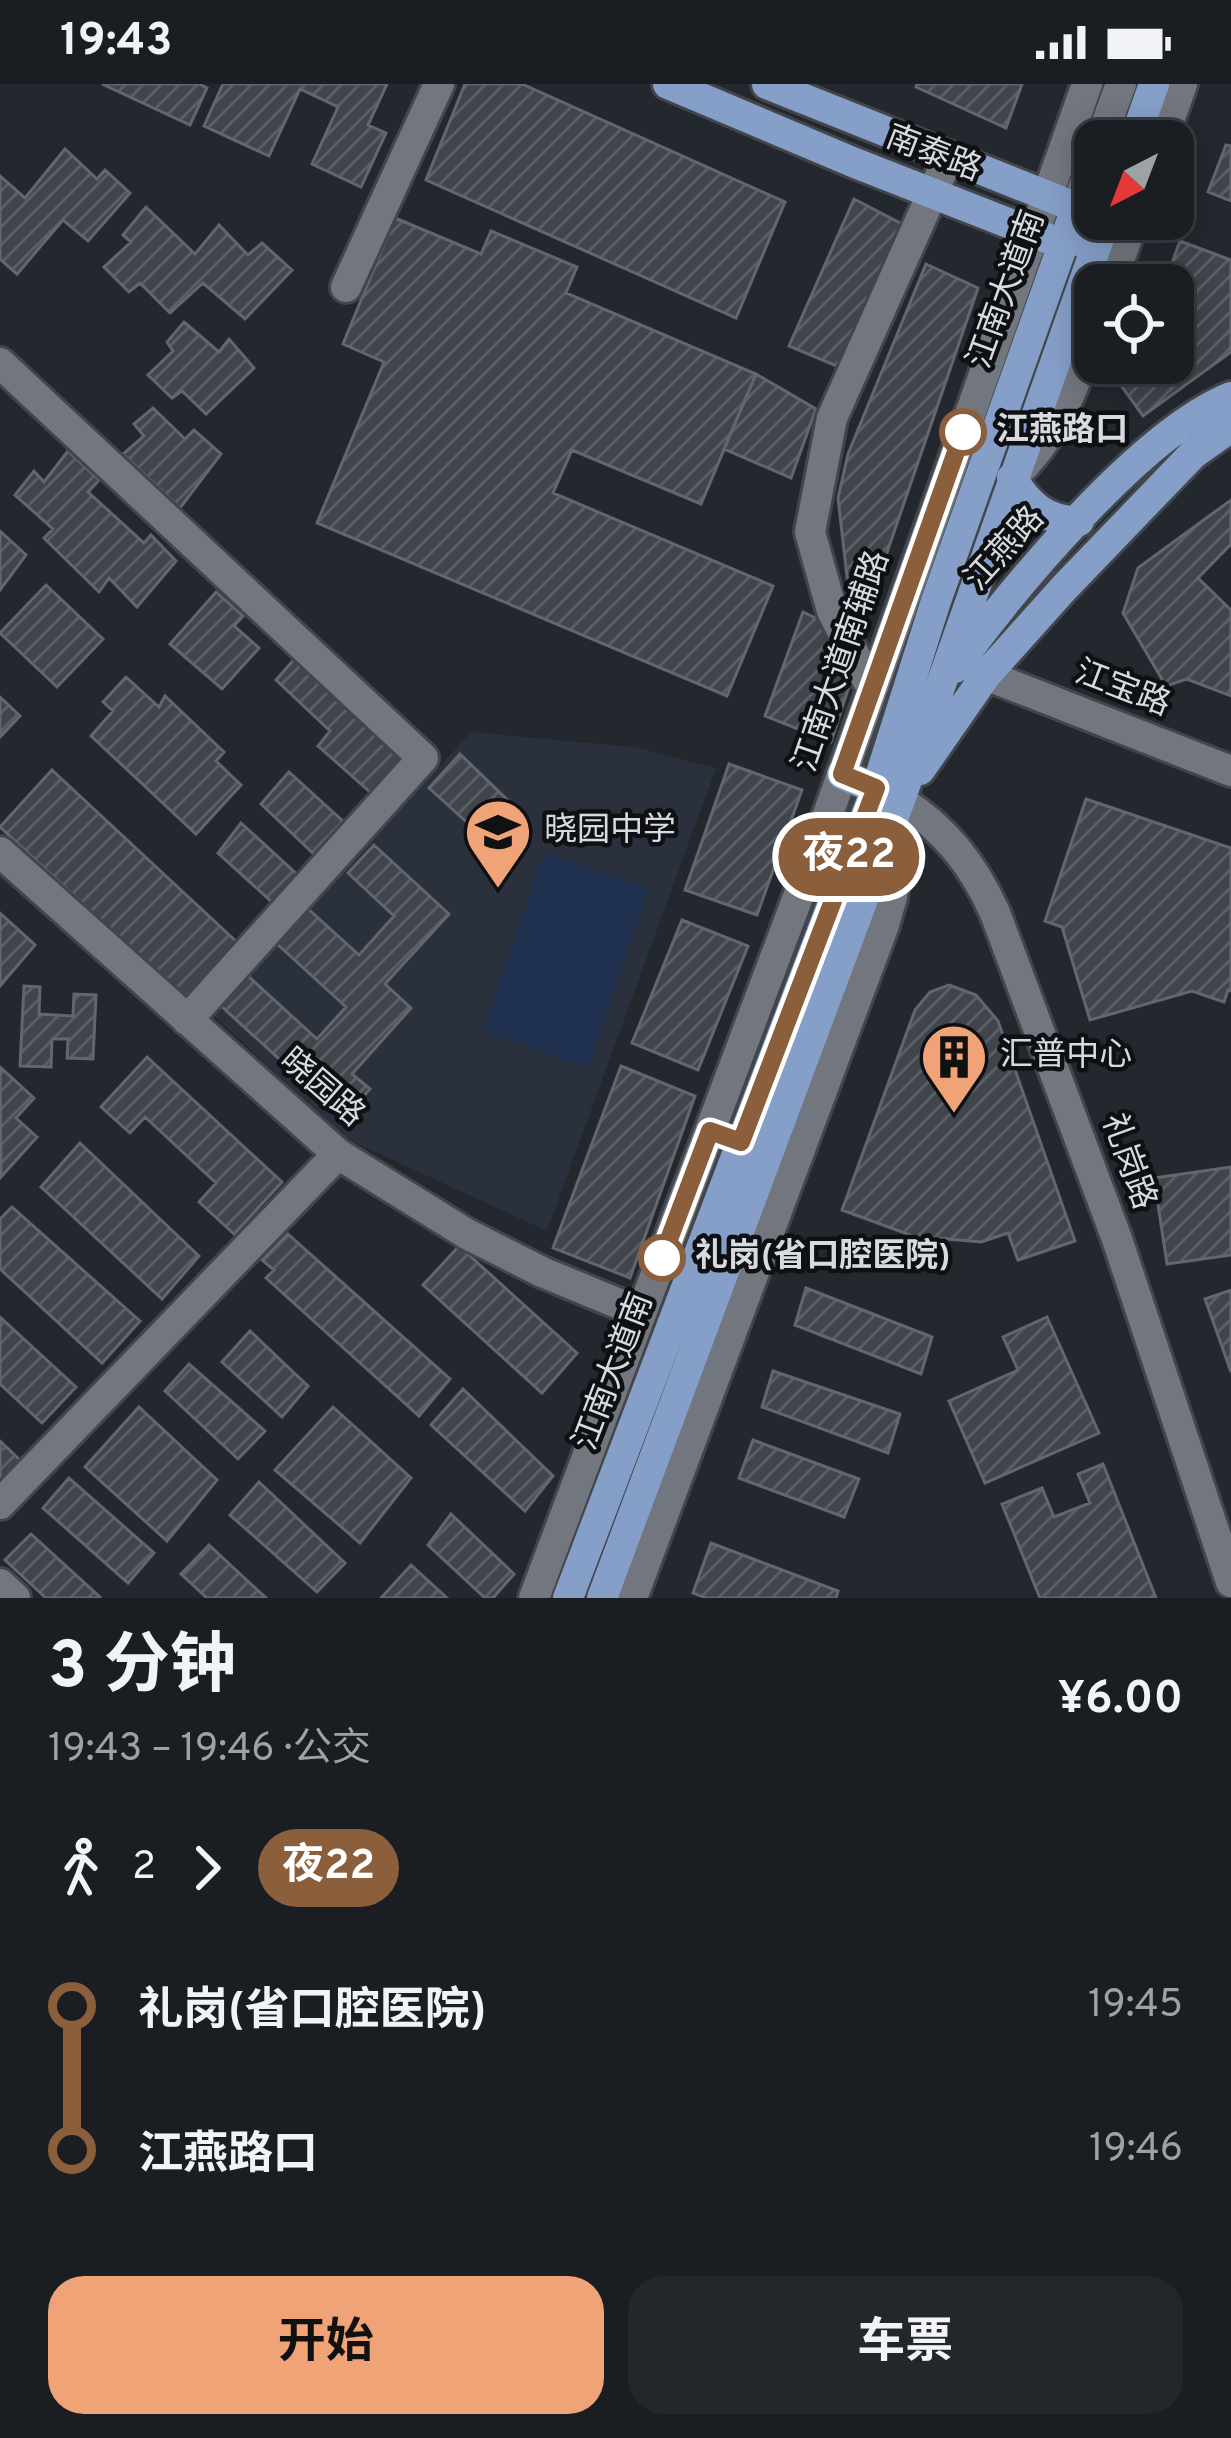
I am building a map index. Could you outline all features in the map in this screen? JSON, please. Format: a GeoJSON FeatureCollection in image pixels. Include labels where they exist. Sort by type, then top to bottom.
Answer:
{"type":"FeatureCollection","features":[{"type":"Feature","properties":{"kind":"main road","name":"南泰路"},"geometry":{"type":"LineString","coordinates":[[668,84],[1048,238]]}},
{"type":"Feature","properties":{"kind":"main road","name":"南泰路"},"geometry":{"type":"LineString","coordinates":[[767,84],[1074,207]]}},
{"type":"Feature","properties":{"kind":"main road"},"geometry":{"type":"LineString","coordinates":[[1141,120],[1154,84]]}},
{"type":"Feature","properties":{"kind":"main road","name":"江南大道南"},"geometry":{"type":"LineString","coordinates":[[602,1598],[651,1508],[888,794],[936,601],[1048,238],[1074,210]]}},
{"type":"Feature","properties":{"kind":"main road"},"geometry":{"type":"LineString","coordinates":[[1048,238],[1074,233]]}},
{"type":"Feature","properties":{"kind":"main road","name":"江南大道南"},"geometry":{"type":"LineString","coordinates":[[936,695],[1098,240]]}},
{"type":"Feature","properties":{"kind":"main road","name":"江燕路"},"geometry":{"type":"LineString","coordinates":[[888,794],[936,695],[981,632],[1137,461],[1180,426],[1231,397]]}},
{"type":"Feature","properties":{"kind":"main road","name":"江燕路"},"geometry":{"type":"LineString","coordinates":[[888,794],[986,675],[1142,504],[1193,454],[1231,427]]}},
{"type":"Feature","properties":{"kind":"main road"},"geometry":{"type":"LineString","coordinates":[[1012,478],[1040,512],[1063,522],[1079,521]]}},
{"type":"Feature","properties":{"kind":"main road"},"geometry":{"type":"LineString","coordinates":[[842,774],[888,794]]}},
{"type":"Feature","properties":{"kind":"main road","name":"江南大道南"},"geometry":{"type":"LineString","coordinates":[[568,1598],[592,1491],[768,1153]]}},
{"type":"Feature","properties":{"kind":"street"},"geometry":{"type":"LineString","coordinates":[[346,287],[440,84]]}},
{"type":"Feature","properties":{"kind":"street","name":"江南大道南辅路"},"geometry":{"type":"LineString","coordinates":[[533,1598],[592,1491],[641,1313],[872,689],[1048,238],[1046,195],[1087,84]]}},
{"type":"Feature","properties":{"kind":"street"},"geometry":{"type":"LineString","coordinates":[[1108,120],[1121,84]]}},
{"type":"Feature","properties":{"kind":"street"},"geometry":{"type":"LineString","coordinates":[[1170,120],[1183,84]]}},
{"type":"Feature","properties":{"kind":"street"},"geometry":{"type":"LineString","coordinates":[[872,689],[832,611],[810,532],[832,418],[949,156]]}},
{"type":"Feature","properties":{"kind":"street"},"geometry":{"type":"LineString","coordinates":[[0,363],[423,758],[188,1020]]}},
{"type":"Feature","properties":{"kind":"street"},"geometry":{"type":"LineString","coordinates":[[1012,478],[1040,452],[1057,427],[1074,383]]}},
{"type":"Feature","properties":{"kind":"street","name":"江宝路"},"geometry":{"type":"LineString","coordinates":[[986,675],[1231,771]]}},
{"type":"Feature","properties":{"kind":"street"},"geometry":{"type":"LineString","coordinates":[[710,1131],[768,1153],[884,925],[892,897],[888,794]]}},
{"type":"Feature","properties":{"kind":"street","name":"礼岗路"},"geometry":{"type":"LineString","coordinates":[[888,794],[937,826],[979,877],[1117,1239],[1231,1582]]}},
{"type":"Feature","properties":{"kind":"street","name":"晓园路"},"geometry":{"type":"LineString","coordinates":[[0,852],[338,1154],[467,1234],[641,1313]]}},
{"type":"Feature","properties":{"kind":"street"},"geometry":{"type":"LineString","coordinates":[[0,1504],[338,1154]]}},
{"type":"Feature","properties":{"kind":"street"},"geometry":{"type":"LineString","coordinates":[[632,1598],[651,1508]]}},
{"type":"Feature","properties":{"kind":"street"},"geometry":{"type":"LineString","coordinates":[[0,1584],[15,1598]]}},
{"type":"Feature","properties":{"kind":"shaded area","name":"晓园中学"},"geometry":{"type":"Polygon","coordinates":[[[471,732],[634,747],[716,768],[547,1231],[347,1139],[213,1015],[471,732]]]}},
{"type":"Feature","properties":{"kind":"shaded area"},"geometry":{"type":"Polygon","coordinates":[[[544,852],[649,889],[588,1068],[483,1031],[544,852]]]}},
{"type":"Feature","properties":{"kind":"building"},"geometry":{"type":"Polygon","coordinates":[[[102,84],[199,84],[207,88],[190,125],[102,84]]]}},
{"type":"Feature","properties":{"kind":"building"},"geometry":{"type":"Polygon","coordinates":[[[223,84],[387,84],[368,125],[386,133],[361,187],[312,164],[338,107],[300,89],[269,156],[204,126],[223,84]]]}},
{"type":"Feature","properties":{"kind":"building"},"geometry":{"type":"Polygon","coordinates":[[[465,84],[522,84],[785,202],[736,318],[426,180],[465,84]]]}},
{"type":"Feature","properties":{"kind":"building"},"geometry":{"type":"Polygon","coordinates":[[[917,84],[1022,84],[1006,128],[917,84]]]}},
{"type":"Feature","properties":{"kind":"building"},"geometry":{"type":"Polygon","coordinates":[[[1226,145],[1231,146],[1231,201],[1208,192],[1226,145]]]}},
{"type":"Feature","properties":{"kind":"building"},"geometry":{"type":"Polygon","coordinates":[[[65,149],[97,179],[105,170],[130,193],[88,241],[63,220],[17,274],[0,259],[0,176],[25,198],[65,149]]]}},
{"type":"Feature","properties":{"kind":"building"},"geometry":{"type":"Polygon","coordinates":[[[854,199],[904,225],[839,367],[789,346],[854,199]]]}},
{"type":"Feature","properties":{"kind":"building"},"geometry":{"type":"Polygon","coordinates":[[[146,207],[195,254],[219,225],[248,255],[262,243],[292,270],[245,319],[203,283],[170,313],[140,283],[129,292],[104,267],[131,242],[123,235],[146,207]]]}},
{"type":"Feature","properties":{"kind":"building"},"geometry":{"type":"Polygon","coordinates":[[[395,218],[481,254],[491,231],[577,267],[566,293],[756,374],[701,504],[572,450],[553,493],[773,586],[727,696],[317,523],[384,362],[343,344],[395,218]]]}},
{"type":"Feature","properties":{"kind":"building"},"geometry":{"type":"Polygon","coordinates":[[[1180,241],[1231,260],[1231,352],[1194,379],[1194,264],[1172,264],[1180,241]]]}},
{"type":"Feature","properties":{"kind":"building"},"geometry":{"type":"Polygon","coordinates":[[[926,264],[978,288],[871,599],[848,585],[838,498],[848,454],[926,264]]]}},
{"type":"Feature","properties":{"kind":"building"},"geometry":{"type":"Polygon","coordinates":[[[184,322],[219,352],[229,339],[254,368],[206,414],[182,391],[172,398],[148,375],[173,351],[167,342],[184,322]]]}},
{"type":"Feature","properties":{"kind":"building"},"geometry":{"type":"Polygon","coordinates":[[[756,374],[816,409],[791,478],[724,449],[756,374]]]}},
{"type":"Feature","properties":{"kind":"building"},"geometry":{"type":"Polygon","coordinates":[[[1120,384],[1187,384],[1143,416],[1120,384]]]}},
{"type":"Feature","properties":{"kind":"building"},"geometry":{"type":"Polygon","coordinates":[[[153,408],[185,439],[194,430],[221,454],[180,508],[123,454],[144,436],[134,424],[153,408]]]}},
{"type":"Feature","properties":{"kind":"building"},"geometry":{"type":"Polygon","coordinates":[[[68,451],[99,480],[88,492],[144,543],[151,535],[176,561],[137,607],[109,578],[99,592],[44,538],[53,529],[15,495],[34,471],[44,482],[68,451]]]}},
{"type":"Feature","properties":{"kind":"building"},"geometry":{"type":"Polygon","coordinates":[[[1231,500],[1231,544],[1198,578],[1231,610],[1231,696],[1187,679],[1166,686],[1123,613],[1138,568],[1231,500]]]}},
{"type":"Feature","properties":{"kind":"building"},"geometry":{"type":"Polygon","coordinates":[[[0,531],[26,555],[0,590],[0,531]]]}},
{"type":"Feature","properties":{"kind":"building"},"geometry":{"type":"Polygon","coordinates":[[[46,585],[103,639],[57,687],[0,633],[46,585]]]}},
{"type":"Feature","properties":{"kind":"building"},"geometry":{"type":"Polygon","coordinates":[[[216,592],[243,616],[234,626],[259,648],[222,689],[170,644],[216,592]]]}},
{"type":"Feature","properties":{"kind":"building"},"geometry":{"type":"Polygon","coordinates":[[[803,612],[820,620],[853,674],[831,742],[765,716],[803,612]]]}},
{"type":"Feature","properties":{"kind":"building"},"geometry":{"type":"Polygon","coordinates":[[[298,655],[406,755],[370,792],[318,746],[330,731],[276,680],[298,655]]]}},
{"type":"Feature","properties":{"kind":"building"},"geometry":{"type":"Polygon","coordinates":[[[126,677],[159,707],[165,696],[224,752],[216,761],[241,785],[196,834],[91,736],[113,711],[103,702],[126,677]]]}},
{"type":"Feature","properties":{"kind":"building"},"geometry":{"type":"Polygon","coordinates":[[[0,697],[20,716],[0,737],[0,697]]]}},
{"type":"Feature","properties":{"kind":"building"},"geometry":{"type":"Polygon","coordinates":[[[460,754],[523,815],[494,847],[429,788],[460,754]]]}},
{"type":"Feature","properties":{"kind":"building"},"geometry":{"type":"Polygon","coordinates":[[[729,764],[802,790],[757,915],[685,890],[729,764]]]}},
{"type":"Feature","properties":{"kind":"building"},"geometry":{"type":"Polygon","coordinates":[[[52,770],[240,945],[188,1001],[0,827],[52,770]]]}},
{"type":"Feature","properties":{"kind":"building"},"geometry":{"type":"Polygon","coordinates":[[[289,772],[346,824],[318,858],[261,804],[289,772]]]}},
{"type":"Feature","properties":{"kind":"building"},"geometry":{"type":"Polygon","coordinates":[[[1086,799],[1231,848],[1231,991],[1224,1002],[1192,991],[1090,1020],[1062,927],[1045,921],[1086,799]]]}},
{"type":"Feature","properties":{"kind":"building"},"geometry":{"type":"Polygon","coordinates":[[[241,823],[299,876],[274,904],[218,853],[241,823]]]}},
{"type":"Feature","properties":{"kind":"building"},"geometry":{"type":"Polygon","coordinates":[[[374,845],[449,914],[385,984],[411,1008],[352,1074],[370,1089],[344,1118],[221,1006],[248,976],[317,1039],[346,1007],[276,943],[307,908],[359,955],[394,916],[348,873],[374,845]]]}},
{"type":"Feature","properties":{"kind":"building"},"geometry":{"type":"Polygon","coordinates":[[[0,913],[35,945],[0,986],[0,913]]]}},
{"type":"Feature","properties":{"kind":"building"},"geometry":{"type":"Polygon","coordinates":[[[682,920],[748,946],[698,1070],[632,1043],[682,920]]]}},
{"type":"Feature","properties":{"kind":"building","name":"汇普中心"},"geometry":{"type":"Polygon","coordinates":[[[949,985],[976,995],[998,1021],[1075,1241],[1018,1260],[1008,1233],[981,1242],[913,1236],[842,1210],[915,1010],[930,992],[949,985]]]}},
{"type":"Feature","properties":{"kind":"building"},"geometry":{"type":"Polygon","coordinates":[[[24,986],[40,987],[39,1014],[73,1016],[74,994],[96,995],[93,1059],[67,1058],[68,1039],[52,1039],[51,1067],[20,1066],[24,986]]]}},
{"type":"Feature","properties":{"kind":"building"},"geometry":{"type":"Polygon","coordinates":[[[147,1057],[282,1182],[234,1234],[199,1202],[216,1183],[145,1117],[130,1133],[101,1107],[147,1057]]]}},
{"type":"Feature","properties":{"kind":"building"},"geometry":{"type":"Polygon","coordinates":[[[621,1066],[695,1096],[630,1278],[553,1248],[621,1066]]]}},
{"type":"Feature","properties":{"kind":"building"},"geometry":{"type":"Polygon","coordinates":[[[0,1067],[34,1098],[16,1118],[37,1137],[1,1177],[0,1067]]]}},
{"type":"Feature","properties":{"kind":"building"},"geometry":{"type":"Polygon","coordinates":[[[80,1143],[199,1256],[162,1299],[41,1187],[80,1143]]]}},
{"type":"Feature","properties":{"kind":"building"},"geometry":{"type":"Polygon","coordinates":[[[1231,1167],[1231,1255],[1167,1264],[1154,1178],[1231,1167]]]}},
{"type":"Feature","properties":{"kind":"building"},"geometry":{"type":"Polygon","coordinates":[[[12,1207],[140,1321],[102,1363],[0,1269],[0,1219],[12,1207]]]}},
{"type":"Feature","properties":{"kind":"building"},"geometry":{"type":"Polygon","coordinates":[[[288,1234],[450,1379],[419,1416],[266,1278],[274,1270],[262,1260],[288,1234]]]}},
{"type":"Feature","properties":{"kind":"building"},"geometry":{"type":"Polygon","coordinates":[[[459,1246],[577,1353],[542,1393],[423,1285],[459,1246]]]}},
{"type":"Feature","properties":{"kind":"building"},"geometry":{"type":"Polygon","coordinates":[[[806,1288],[932,1337],[921,1374],[795,1325],[806,1288]]]}},
{"type":"Feature","properties":{"kind":"building"},"geometry":{"type":"Polygon","coordinates":[[[1231,1290],[1231,1372],[1205,1299],[1231,1290]]]}},
{"type":"Feature","properties":{"kind":"building"},"geometry":{"type":"Polygon","coordinates":[[[0,1317],[76,1387],[42,1423],[0,1384],[0,1317]]]}},
{"type":"Feature","properties":{"kind":"building"},"geometry":{"type":"Polygon","coordinates":[[[1047,1317],[1099,1433],[985,1483],[949,1401],[1018,1370],[1003,1337],[1047,1317]]]}},
{"type":"Feature","properties":{"kind":"building"},"geometry":{"type":"Polygon","coordinates":[[[250,1331],[308,1386],[282,1417],[222,1362],[250,1331]]]}},
{"type":"Feature","properties":{"kind":"building"},"geometry":{"type":"Polygon","coordinates":[[[189,1364],[265,1431],[238,1459],[165,1391],[189,1364]]]}},
{"type":"Feature","properties":{"kind":"building"},"geometry":{"type":"Polygon","coordinates":[[[773,1371],[900,1414],[888,1453],[762,1407],[773,1371]]]}},
{"type":"Feature","properties":{"kind":"building"},"geometry":{"type":"Polygon","coordinates":[[[463,1389],[553,1476],[525,1511],[431,1425],[463,1389]]]}},
{"type":"Feature","properties":{"kind":"building"},"geometry":{"type":"Polygon","coordinates":[[[139,1407],[217,1480],[167,1541],[85,1467],[139,1407]]]}},
{"type":"Feature","properties":{"kind":"building"},"geometry":{"type":"Polygon","coordinates":[[[333,1407],[411,1478],[360,1543],[275,1470],[333,1407]]]}},
{"type":"Feature","properties":{"kind":"building"},"geometry":{"type":"Polygon","coordinates":[[[753,1440],[859,1479],[844,1517],[739,1478],[753,1440]]]}},
{"type":"Feature","properties":{"kind":"building"},"geometry":{"type":"Polygon","coordinates":[[[0,1441],[21,1461],[0,1484],[0,1441]]]}},
{"type":"Feature","properties":{"kind":"building"},"geometry":{"type":"Polygon","coordinates":[[[1103,1464],[1156,1598],[1040,1598],[1002,1504],[1042,1488],[1054,1517],[1090,1503],[1078,1474],[1103,1464]]]}},
{"type":"Feature","properties":{"kind":"building"},"geometry":{"type":"Polygon","coordinates":[[[69,1478],[154,1553],[128,1583],[43,1508],[69,1478]]]}},
{"type":"Feature","properties":{"kind":"building"},"geometry":{"type":"Polygon","coordinates":[[[259,1482],[345,1563],[317,1592],[230,1515],[259,1482]]]}},
{"type":"Feature","properties":{"kind":"building"},"geometry":{"type":"Polygon","coordinates":[[[451,1514],[514,1574],[493,1598],[485,1598],[428,1545],[451,1514]]]}},
{"type":"Feature","properties":{"kind":"building"},"geometry":{"type":"Polygon","coordinates":[[[31,1534],[100,1597],[46,1598],[5,1560],[31,1534]]]}},
{"type":"Feature","properties":{"kind":"building"},"geometry":{"type":"Polygon","coordinates":[[[711,1543],[838,1591],[836,1598],[706,1598],[693,1593],[711,1543]]]}},
{"type":"Feature","properties":{"kind":"building"},"geometry":{"type":"Polygon","coordinates":[[[209,1545],[266,1598],[207,1598],[181,1574],[209,1545]]]}},
{"type":"Feature","properties":{"kind":"building"},"geometry":{"type":"Polygon","coordinates":[[[411,1565],[447,1598],[381,1598],[411,1565]]]}},
{"type":"Feature","properties":{"kind":"bus line","name":"夜22"},"geometry":{"type":"LineString","coordinates":[[662,1258],[710,1131],[741,1142],[876,788],[842,774],[963,432]]}},
{"type":"Feature","properties":{"kind":"place","name":"江燕路口"},"geometry":{"type":"Point","coordinates":[963,432]}},
{"type":"Feature","properties":{"kind":"place","name":"晓园中学"},"geometry":{"type":"Point","coordinates":[498,891]}},
{"type":"Feature","properties":{"kind":"place","name":"汇普中心"},"geometry":{"type":"Point","coordinates":[954,1116]}},
{"type":"Feature","properties":{"kind":"place","name":"礼岗(省口腔医院)"},"geometry":{"type":"Point","coordinates":[662,1258]}}]}
